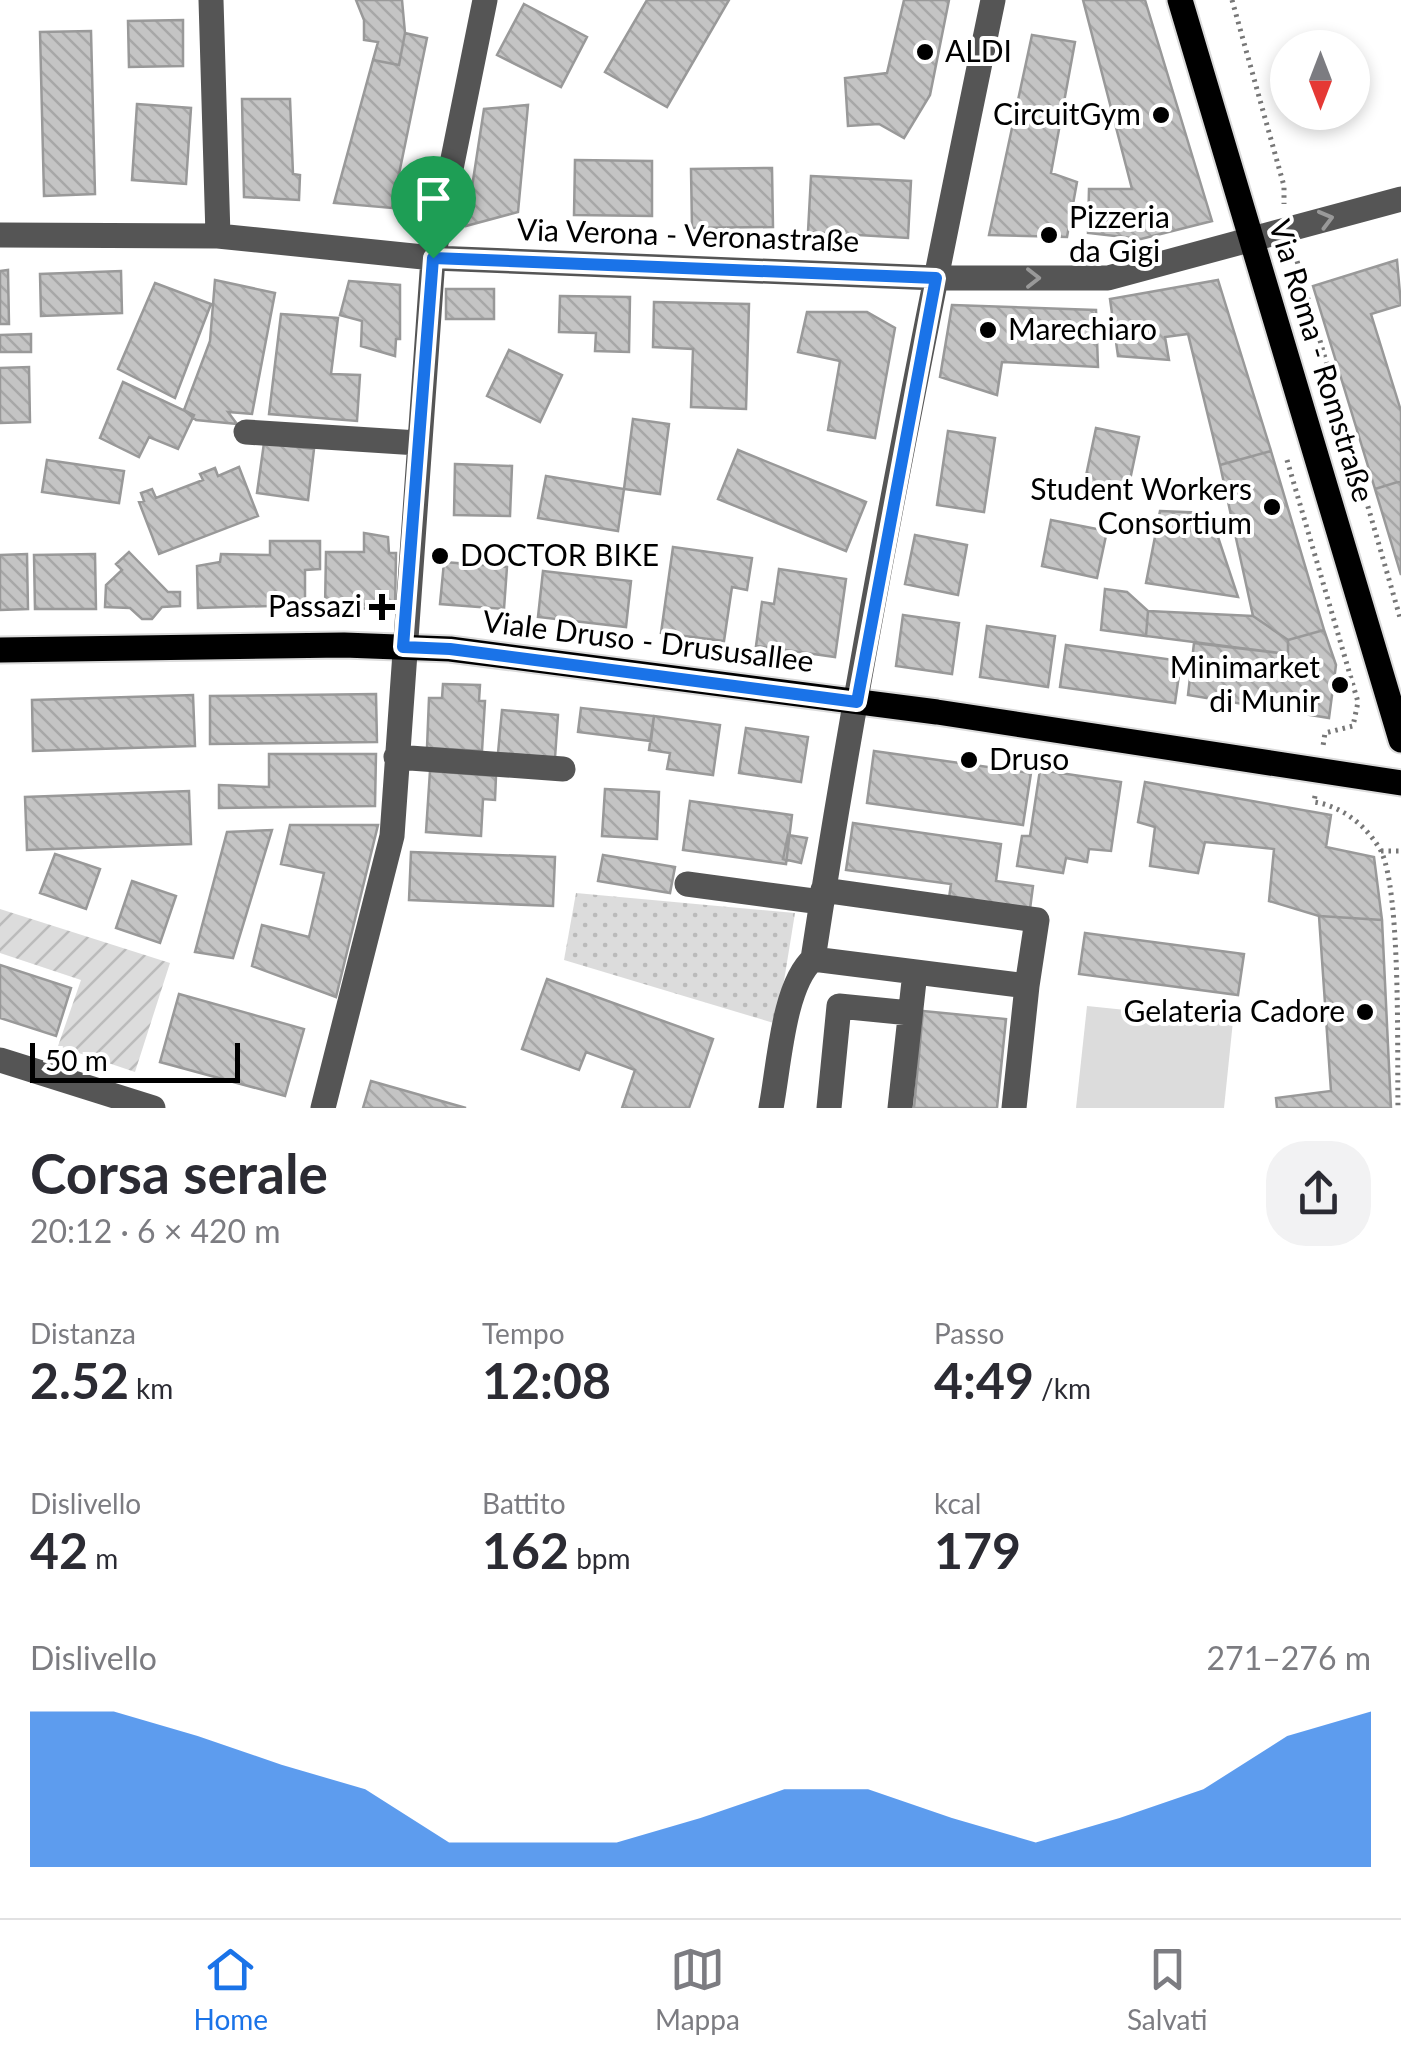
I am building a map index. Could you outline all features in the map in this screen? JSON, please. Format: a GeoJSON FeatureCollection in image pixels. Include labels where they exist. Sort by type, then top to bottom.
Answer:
{"type":"FeatureCollection","features":[{"type":"Feature","properties":{"kind":"main road","name":"Via Roma - Romstraße"},"geometry":{"type":"LineString","coordinates":[[1180,0],[1401,740]]}},
{"type":"Feature","properties":{"kind":"main road","name":"Viale Druso - Drususallee"},"geometry":{"type":"LineString","coordinates":[[0,650],[450,649],[857,702],[1401,783]]}},
{"type":"Feature","properties":{"kind":"street"},"geometry":{"type":"LineString","coordinates":[[211,0],[218,236]]}},
{"type":"Feature","properties":{"kind":"street"},"geometry":{"type":"LineString","coordinates":[[323,1108],[392,836],[433,258],[485,0]]}},
{"type":"Feature","properties":{"kind":"street"},"geometry":{"type":"LineString","coordinates":[[771,1108],[793,992],[803,968],[813,959],[936,278],[993,0]]}},
{"type":"Feature","properties":{"kind":"street","name":"Via Verona - Veronastraße"},"geometry":{"type":"LineString","coordinates":[[0,236],[218,236],[433,258],[936,278],[1108,278],[1401,199]]}},
{"type":"Feature","properties":{"kind":"street"},"geometry":{"type":"LineString","coordinates":[[246,432],[418,443]]}},
{"type":"Feature","properties":{"kind":"street"},"geometry":{"type":"LineString","coordinates":[[396,756],[563,769]]}},
{"type":"Feature","properties":{"kind":"street"},"geometry":{"type":"LineString","coordinates":[[686,884],[1036,920],[1014,1108]]}},
{"type":"Feature","properties":{"kind":"street"},"geometry":{"type":"LineString","coordinates":[[813,959],[1027,986]]}},
{"type":"Feature","properties":{"kind":"street"},"geometry":{"type":"LineString","coordinates":[[900,1108],[914,972]]}},
{"type":"Feature","properties":{"kind":"street"},"geometry":{"type":"LineString","coordinates":[[829,1108],[840,1006],[910,1012]]}},
{"type":"Feature","properties":{"kind":"street"},"geometry":{"type":"LineString","coordinates":[[0,1060],[152,1108]]}},
{"type":"Feature","properties":{"kind":"path"},"geometry":{"type":"LineString","coordinates":[[1232,0],[1284,186],[1301,287],[1401,621]]}},
{"type":"Feature","properties":{"kind":"path"},"geometry":{"type":"LineString","coordinates":[[1358,702],[1353,726],[1325,733],[1314,802],[1334,805],[1352,817],[1381,851],[1394,921],[1398,1108]]}},
{"type":"Feature","properties":{"kind":"path"},"geometry":{"type":"LineString","coordinates":[[1381,851],[1401,851]]}},
{"type":"Feature","properties":{"kind":"shaded area"},"geometry":{"type":"Polygon","coordinates":[[[576,893],[795,913],[777,1024],[564,960],[576,893]]]}},
{"type":"Feature","properties":{"kind":"shaded area"},"geometry":{"type":"Polygon","coordinates":[[[0,909],[170,963],[135,1072],[58,1046],[81,980],[0,953],[0,909]]]}},
{"type":"Feature","properties":{"kind":"shaded area"},"geometry":{"type":"Polygon","coordinates":[[[1087,1006],[1233,1021],[1224,1108],[1076,1108],[1087,1006]]]}},
{"type":"Feature","properties":{"kind":"building"},"geometry":{"type":"Polygon","coordinates":[[[356,0],[402,0],[405,33],[399,65],[373,60],[378,42],[364,40],[364,20],[356,0]]]}},
{"type":"Feature","properties":{"kind":"building"},"geometry":{"type":"Polygon","coordinates":[[[647,0],[729,0],[667,107],[605,72],[647,0]]]}},
{"type":"Feature","properties":{"kind":"building"},"geometry":{"type":"Polygon","coordinates":[[[904,0],[949,0],[930,95],[904,138],[879,124],[848,126],[845,78],[887,73],[904,0]]]}},
{"type":"Feature","properties":{"kind":"building"},"geometry":{"type":"Polygon","coordinates":[[[1083,0],[1145,0],[1212,221],[1141,239],[1088,233],[1089,189],[1132,189],[1083,0]]]}},
{"type":"Feature","properties":{"kind":"building"},"geometry":{"type":"Polygon","coordinates":[[[524,4],[587,37],[561,87],[497,55],[524,4]]]}},
{"type":"Feature","properties":{"kind":"building"},"geometry":{"type":"Polygon","coordinates":[[[183,20],[183,66],[129,67],[128,21],[183,20]]]}},
{"type":"Feature","properties":{"kind":"building"},"geometry":{"type":"Polygon","coordinates":[[[91,31],[95,194],[44,196],[40,32],[91,31]]]}},
{"type":"Feature","properties":{"kind":"building"},"geometry":{"type":"Polygon","coordinates":[[[405,33],[427,38],[392,208],[334,203],[373,60],[399,65],[405,33]]]}},
{"type":"Feature","properties":{"kind":"building"},"geometry":{"type":"Polygon","coordinates":[[[1032,35],[1075,42],[1051,173],[1077,182],[1067,237],[989,235],[1032,35]]]}},
{"type":"Feature","properties":{"kind":"building"},"geometry":{"type":"Polygon","coordinates":[[[242,99],[290,99],[293,174],[300,175],[299,200],[244,197],[242,99]]]}},
{"type":"Feature","properties":{"kind":"building"},"geometry":{"type":"Polygon","coordinates":[[[137,104],[191,108],[186,184],[132,180],[137,104]]]}},
{"type":"Feature","properties":{"kind":"building"},"geometry":{"type":"Polygon","coordinates":[[[528,105],[518,212],[466,226],[484,109],[528,105]]]}},
{"type":"Feature","properties":{"kind":"building"},"geometry":{"type":"Polygon","coordinates":[[[575,160],[652,161],[652,216],[574,215],[575,160]]]}},
{"type":"Feature","properties":{"kind":"building"},"geometry":{"type":"Polygon","coordinates":[[[772,168],[773,227],[692,228],[691,169],[772,168]]]}},
{"type":"Feature","properties":{"kind":"building"},"geometry":{"type":"Polygon","coordinates":[[[811,176],[911,181],[908,238],[808,232],[811,176]]]}},
{"type":"Feature","properties":{"kind":"building"},"geometry":{"type":"Polygon","coordinates":[[[1397,260],[1401,305],[1371,314],[1401,411],[1401,481],[1375,489],[1313,286],[1397,260]]]}},
{"type":"Feature","properties":{"kind":"building"},"geometry":{"type":"Polygon","coordinates":[[[8,270],[9,324],[0,324],[0,271],[8,270]]]}},
{"type":"Feature","properties":{"kind":"building"},"geometry":{"type":"Polygon","coordinates":[[[121,271],[122,313],[41,316],[40,274],[121,271]]]}},
{"type":"Feature","properties":{"kind":"building"},"geometry":{"type":"Polygon","coordinates":[[[215,280],[275,293],[252,414],[228,412],[237,424],[196,420],[184,410],[210,341],[215,280]]]}},
{"type":"Feature","properties":{"kind":"building"},"geometry":{"type":"Polygon","coordinates":[[[1218,280],[1271,451],[1220,465],[1188,334],[1165,337],[1169,360],[1118,356],[1110,299],[1218,280]]]}},
{"type":"Feature","properties":{"kind":"building"},"geometry":{"type":"Polygon","coordinates":[[[349,281],[400,285],[400,339],[396,339],[395,356],[361,346],[362,321],[340,315],[349,281]]]}},
{"type":"Feature","properties":{"kind":"building"},"geometry":{"type":"Polygon","coordinates":[[[155,283],[211,304],[175,398],[118,369],[155,283]]]}},
{"type":"Feature","properties":{"kind":"building"},"geometry":{"type":"Polygon","coordinates":[[[446,289],[494,289],[494,319],[446,319],[446,289]]]}},
{"type":"Feature","properties":{"kind":"building"},"geometry":{"type":"Polygon","coordinates":[[[560,296],[630,297],[629,352],[595,351],[596,333],[559,332],[560,296]]]}},
{"type":"Feature","properties":{"kind":"building"},"geometry":{"type":"Polygon","coordinates":[[[654,302],[749,304],[746,409],[691,407],[693,349],[653,347],[654,302]]]}},
{"type":"Feature","properties":{"kind":"building"},"geometry":{"type":"Polygon","coordinates":[[[952,305],[1096,310],[1098,367],[1002,362],[997,395],[940,377],[952,305]]]}},
{"type":"Feature","properties":{"kind":"building"},"geometry":{"type":"Polygon","coordinates":[[[807,312],[867,312],[895,328],[875,438],[828,430],[840,361],[798,352],[807,312]]]}},
{"type":"Feature","properties":{"kind":"building"},"geometry":{"type":"Polygon","coordinates":[[[281,314],[338,318],[331,374],[360,375],[357,421],[269,414],[281,314]]]}},
{"type":"Feature","properties":{"kind":"building"},"geometry":{"type":"Polygon","coordinates":[[[31,334],[31,352],[0,352],[0,335],[31,334]]]}},
{"type":"Feature","properties":{"kind":"building"},"geometry":{"type":"Polygon","coordinates":[[[509,350],[562,375],[540,422],[487,396],[509,350]]]}},
{"type":"Feature","properties":{"kind":"building"},"geometry":{"type":"Polygon","coordinates":[[[29,367],[30,422],[0,423],[0,368],[29,367]]]}},
{"type":"Feature","properties":{"kind":"building"},"geometry":{"type":"Polygon","coordinates":[[[123,382],[194,415],[178,449],[149,437],[139,457],[100,438],[123,382]]]}},
{"type":"Feature","properties":{"kind":"building"},"geometry":{"type":"Polygon","coordinates":[[[633,419],[669,424],[660,494],[624,489],[633,419]]]}},
{"type":"Feature","properties":{"kind":"building"},"geometry":{"type":"Polygon","coordinates":[[[1096,428],[1139,437],[1126,499],[1083,490],[1096,428]]]}},
{"type":"Feature","properties":{"kind":"building"},"geometry":{"type":"Polygon","coordinates":[[[948,431],[995,438],[984,512],[937,505],[948,431]]]}},
{"type":"Feature","properties":{"kind":"building"},"geometry":{"type":"Polygon","coordinates":[[[264,443],[314,449],[308,500],[257,493],[264,443]]]}},
{"type":"Feature","properties":{"kind":"building"},"geometry":{"type":"Polygon","coordinates":[[[738,450],[866,502],[846,551],[718,499],[738,450]]]}},
{"type":"Feature","properties":{"kind":"building"},"geometry":{"type":"Polygon","coordinates":[[[1271,451],[1324,630],[1288,640],[1253,616],[1220,465],[1271,451]]]}},
{"type":"Feature","properties":{"kind":"building"},"geometry":{"type":"Polygon","coordinates":[[[47,460],[124,471],[119,503],[42,492],[47,460]]]}},
{"type":"Feature","properties":{"kind":"building"},"geometry":{"type":"Polygon","coordinates":[[[455,464],[512,466],[510,516],[454,515],[455,464]]]}},
{"type":"Feature","properties":{"kind":"building"},"geometry":{"type":"Polygon","coordinates":[[[239,467],[258,516],[159,554],[139,502],[144,501],[141,493],[152,489],[156,498],[203,480],[200,474],[215,468],[218,476],[239,467]]]}},
{"type":"Feature","properties":{"kind":"building"},"geometry":{"type":"Polygon","coordinates":[[[546,476],[624,489],[618,531],[538,518],[546,476]]]}},
{"type":"Feature","properties":{"kind":"building"},"geometry":{"type":"Polygon","coordinates":[[[1401,481],[1401,575],[1375,489],[1401,481]]]}},
{"type":"Feature","properties":{"kind":"building"},"geometry":{"type":"Polygon","coordinates":[[[1160,511],[1210,513],[1238,597],[1146,583],[1160,511]]]}},
{"type":"Feature","properties":{"kind":"building"},"geometry":{"type":"Polygon","coordinates":[[[1051,520],[1107,531],[1097,578],[1042,566],[1051,520]]]}},
{"type":"Feature","properties":{"kind":"building"},"geometry":{"type":"Polygon","coordinates":[[[364,533],[388,537],[389,553],[396,553],[395,609],[325,608],[326,552],[364,552],[364,533]]]}},
{"type":"Feature","properties":{"kind":"building"},"geometry":{"type":"Polygon","coordinates":[[[915,535],[967,545],[958,595],[905,584],[915,535]]]}},
{"type":"Feature","properties":{"kind":"building"},"geometry":{"type":"Polygon","coordinates":[[[270,541],[320,541],[320,569],[305,570],[305,605],[198,608],[197,566],[220,562],[221,554],[270,555],[270,541]]]}},
{"type":"Feature","properties":{"kind":"building"},"geometry":{"type":"Polygon","coordinates":[[[673,547],[752,558],[747,590],[732,587],[724,641],[661,633],[673,547]]]}},
{"type":"Feature","properties":{"kind":"building"},"geometry":{"type":"Polygon","coordinates":[[[129,552],[168,592],[180,592],[180,606],[162,607],[152,619],[142,619],[130,608],[105,607],[106,585],[122,570],[116,564],[129,552]]]}},
{"type":"Feature","properties":{"kind":"building"},"geometry":{"type":"Polygon","coordinates":[[[27,554],[28,609],[0,610],[0,555],[27,554]]]}},
{"type":"Feature","properties":{"kind":"building"},"geometry":{"type":"Polygon","coordinates":[[[95,554],[96,609],[35,609],[34,555],[95,554]]]}},
{"type":"Feature","properties":{"kind":"building"},"geometry":{"type":"Polygon","coordinates":[[[444,562],[507,567],[504,609],[440,604],[444,562]]]}},
{"type":"Feature","properties":{"kind":"building"},"geometry":{"type":"Polygon","coordinates":[[[779,569],[846,579],[835,657],[756,646],[762,602],[774,604],[779,569]]]}},
{"type":"Feature","properties":{"kind":"building"},"geometry":{"type":"Polygon","coordinates":[[[543,571],[631,581],[626,627],[538,617],[543,571]]]}},
{"type":"Feature","properties":{"kind":"building"},"geometry":{"type":"Polygon","coordinates":[[[1105,589],[1127,592],[1148,611],[1146,636],[1101,630],[1105,589]]]}},
{"type":"Feature","properties":{"kind":"building"},"geometry":{"type":"Polygon","coordinates":[[[1148,611],[1253,616],[1288,640],[1288,654],[1146,636],[1148,611]]]}},
{"type":"Feature","properties":{"kind":"building"},"geometry":{"type":"Polygon","coordinates":[[[903,615],[959,623],[952,674],[896,666],[903,615]]]}},
{"type":"Feature","properties":{"kind":"building"},"geometry":{"type":"Polygon","coordinates":[[[987,626],[1055,636],[1048,687],[980,677],[987,626]]]}},
{"type":"Feature","properties":{"kind":"building"},"geometry":{"type":"Polygon","coordinates":[[[1324,630],[1336,665],[1329,718],[1188,695],[1194,643],[1288,654],[1288,640],[1324,630]]]}},
{"type":"Feature","properties":{"kind":"building"},"geometry":{"type":"Polygon","coordinates":[[[1066,645],[1181,661],[1175,703],[1060,687],[1066,645]]]}},
{"type":"Feature","properties":{"kind":"building"},"geometry":{"type":"Polygon","coordinates":[[[443,684],[480,685],[479,701],[485,701],[482,751],[427,748],[429,698],[442,698],[443,684]]]}},
{"type":"Feature","properties":{"kind":"building"},"geometry":{"type":"Polygon","coordinates":[[[376,694],[377,742],[210,744],[210,696],[376,694]]]}},
{"type":"Feature","properties":{"kind":"building"},"geometry":{"type":"Polygon","coordinates":[[[193,695],[195,746],[33,751],[32,700],[193,695]]]}},
{"type":"Feature","properties":{"kind":"building"},"geometry":{"type":"Polygon","coordinates":[[[581,708],[654,716],[651,741],[578,732],[581,708]]]}},
{"type":"Feature","properties":{"kind":"building"},"geometry":{"type":"Polygon","coordinates":[[[502,710],[558,715],[555,758],[498,753],[502,710]]]}},
{"type":"Feature","properties":{"kind":"building"},"geometry":{"type":"Polygon","coordinates":[[[654,716],[720,725],[713,775],[667,769],[670,753],[649,750],[654,716]]]}},
{"type":"Feature","properties":{"kind":"building"},"geometry":{"type":"Polygon","coordinates":[[[746,728],[808,737],[801,782],[739,773],[746,728]]]}},
{"type":"Feature","properties":{"kind":"building"},"geometry":{"type":"Polygon","coordinates":[[[874,751],[1031,773],[1023,825],[867,803],[874,751]]]}},
{"type":"Feature","properties":{"kind":"building"},"geometry":{"type":"Polygon","coordinates":[[[269,754],[376,754],[375,806],[219,808],[219,785],[269,787],[269,754]]]}},
{"type":"Feature","properties":{"kind":"building"},"geometry":{"type":"Polygon","coordinates":[[[1040,770],[1121,782],[1111,851],[1089,849],[1087,862],[1066,858],[1063,873],[1017,866],[1022,836],[1030,836],[1040,770]]]}},
{"type":"Feature","properties":{"kind":"building"},"geometry":{"type":"Polygon","coordinates":[[[430,771],[496,776],[495,800],[483,799],[481,836],[426,832],[430,771]]]}},
{"type":"Feature","properties":{"kind":"building"},"geometry":{"type":"Polygon","coordinates":[[[1145,782],[1331,815],[1326,847],[1374,857],[1382,920],[1319,916],[1269,901],[1274,849],[1205,842],[1198,873],[1150,866],[1155,827],[1138,822],[1145,782]]]}},
{"type":"Feature","properties":{"kind":"building"},"geometry":{"type":"Polygon","coordinates":[[[605,789],[659,792],[657,839],[602,836],[605,789]]]}},
{"type":"Feature","properties":{"kind":"building"},"geometry":{"type":"Polygon","coordinates":[[[189,791],[191,844],[27,850],[25,797],[189,791]]]}},
{"type":"Feature","properties":{"kind":"building"},"geometry":{"type":"Polygon","coordinates":[[[690,801],[792,815],[786,864],[683,850],[690,801]]]}},
{"type":"Feature","properties":{"kind":"building"},"geometry":{"type":"Polygon","coordinates":[[[853,823],[1001,844],[996,881],[1033,886],[1030,909],[949,898],[951,884],[846,870],[853,823]]]}},
{"type":"Feature","properties":{"kind":"building"},"geometry":{"type":"Polygon","coordinates":[[[290,825],[378,825],[336,997],[252,966],[262,925],[309,937],[324,873],[281,864],[290,825]]]}},
{"type":"Feature","properties":{"kind":"building"},"geometry":{"type":"Polygon","coordinates":[[[272,830],[233,958],[195,952],[227,832],[272,830]]]}},
{"type":"Feature","properties":{"kind":"building"},"geometry":{"type":"Polygon","coordinates":[[[788,835],[807,838],[801,863],[783,859],[788,835]]]}},
{"type":"Feature","properties":{"kind":"building"},"geometry":{"type":"Polygon","coordinates":[[[411,852],[555,857],[553,906],[409,900],[411,852]]]}},
{"type":"Feature","properties":{"kind":"building"},"geometry":{"type":"Polygon","coordinates":[[[55,854],[100,869],[86,909],[40,893],[55,854]]]}},
{"type":"Feature","properties":{"kind":"building"},"geometry":{"type":"Polygon","coordinates":[[[603,855],[675,867],[670,893],[598,881],[603,855]]]}},
{"type":"Feature","properties":{"kind":"building"},"geometry":{"type":"Polygon","coordinates":[[[132,881],[176,896],[160,943],[116,928],[132,881]]]}},
{"type":"Feature","properties":{"kind":"building"},"geometry":{"type":"Polygon","coordinates":[[[1319,916],[1382,920],[1391,1108],[1277,1108],[1276,1098],[1331,1091],[1319,916]]]}},
{"type":"Feature","properties":{"kind":"building"},"geometry":{"type":"Polygon","coordinates":[[[1085,933],[1244,954],[1238,995],[1079,974],[1085,933]]]}},
{"type":"Feature","properties":{"kind":"building"},"geometry":{"type":"Polygon","coordinates":[[[0,965],[71,988],[56,1036],[0,1018],[0,965]]]}},
{"type":"Feature","properties":{"kind":"building"},"geometry":{"type":"Polygon","coordinates":[[[547,979],[713,1039],[689,1108],[622,1108],[635,1070],[586,1052],[579,1070],[522,1049],[547,979]]]}},
{"type":"Feature","properties":{"kind":"building"},"geometry":{"type":"Polygon","coordinates":[[[179,994],[304,1029],[285,1096],[160,1062],[179,994]]]}},
{"type":"Feature","properties":{"kind":"building"},"geometry":{"type":"Polygon","coordinates":[[[923,1011],[1006,1019],[997,1108],[914,1108],[923,1011]]]}},
{"type":"Feature","properties":{"kind":"building"},"geometry":{"type":"Polygon","coordinates":[[[371,1081],[466,1108],[363,1108],[371,1081]]]}},
{"type":"Feature","properties":{"kind":"place","name":"ALDI"},"geometry":{"type":"Point","coordinates":[925,52]}},
{"type":"Feature","properties":{"kind":"place","name":"CircuitGym"},"geometry":{"type":"Point","coordinates":[1161,115]}},
{"type":"Feature","properties":{"kind":"place","name":"Pizzeria da Gigi"},"geometry":{"type":"Point","coordinates":[1049,235]}},
{"type":"Feature","properties":{"kind":"place","name":"Marechiaro"},"geometry":{"type":"Point","coordinates":[988,330]}},
{"type":"Feature","properties":{"kind":"place","name":"Student Workers Consortium"},"geometry":{"type":"Point","coordinates":[1272,507]}},
{"type":"Feature","properties":{"kind":"place","name":"DOCTOR BIKE"},"geometry":{"type":"Point","coordinates":[440,556]}},
{"type":"Feature","properties":{"kind":"place","name":"Passazi"},"geometry":{"type":"Point","coordinates":[382,607]}},
{"type":"Feature","properties":{"kind":"place","name":"Minimarket di Munir"},"geometry":{"type":"Point","coordinates":[1340,685]}},
{"type":"Feature","properties":{"kind":"place","name":"Druso"},"geometry":{"type":"Point","coordinates":[969,760]}},
{"type":"Feature","properties":{"kind":"place","name":"Gelateria Cadore"},"geometry":{"type":"Point","coordinates":[1365,1012]}},
{"type":"Feature","properties":{"kind":"route"},"geometry":{"type":"LineString","coordinates":[[433,258],[936,278],[857,702],[450,649],[403,647],[433,258]]}}]}
